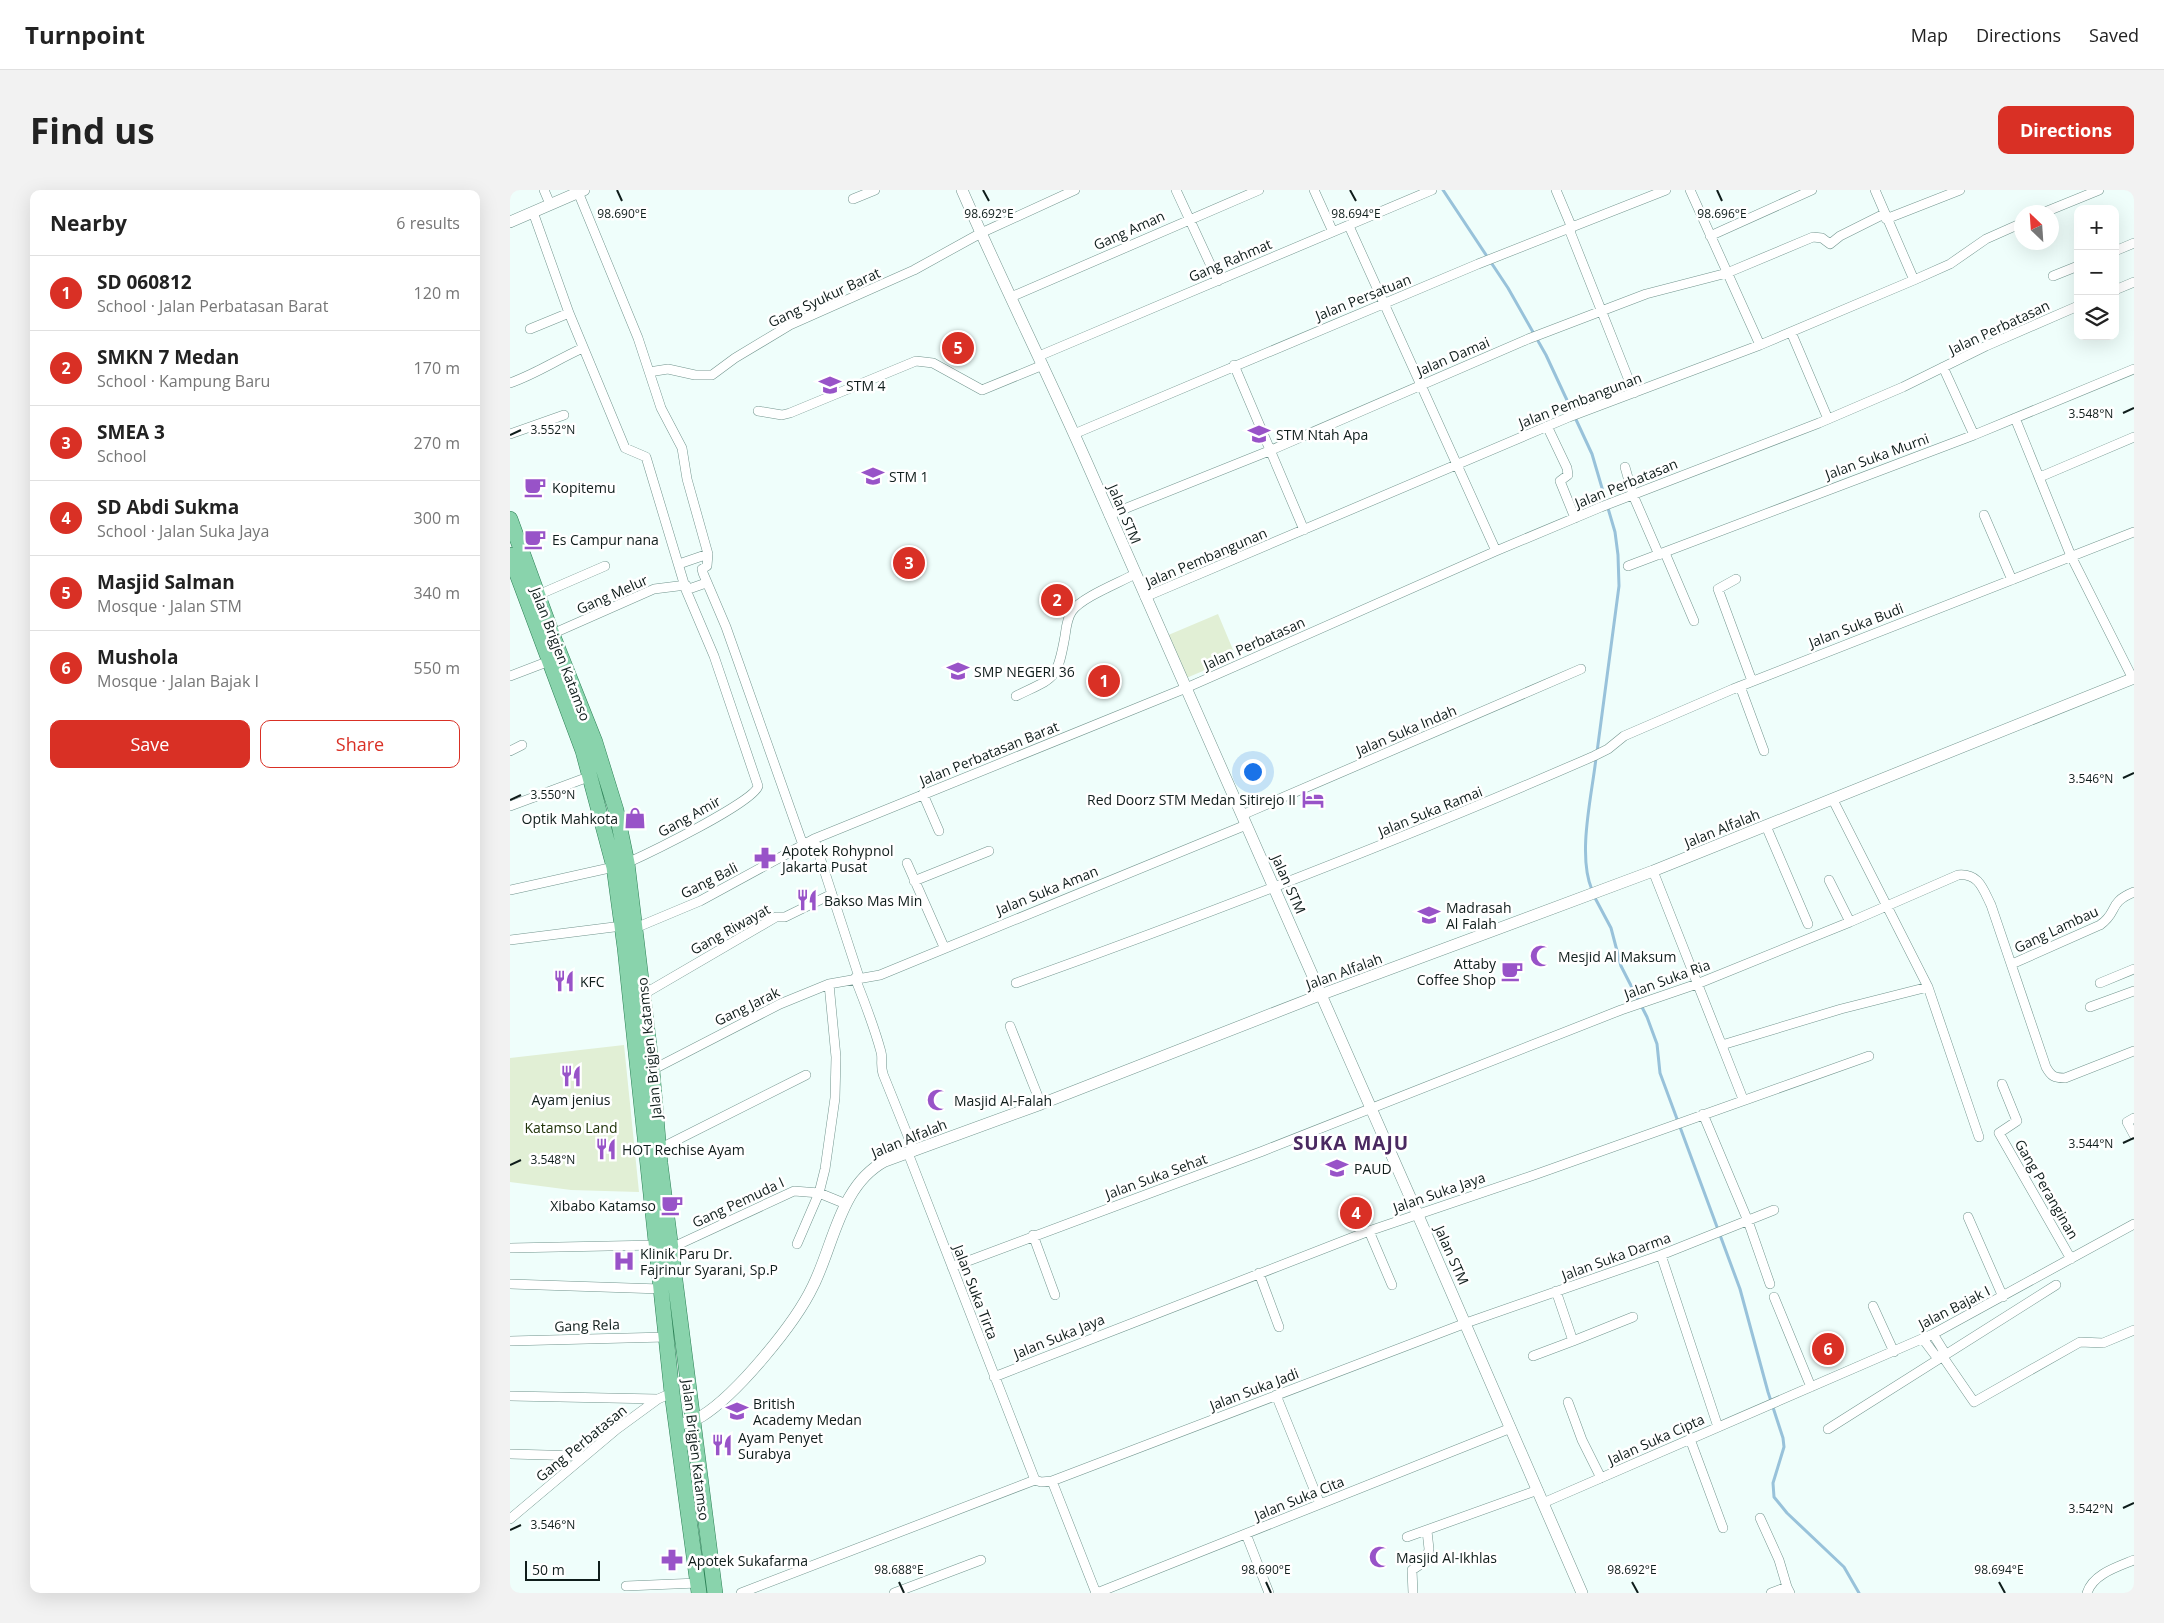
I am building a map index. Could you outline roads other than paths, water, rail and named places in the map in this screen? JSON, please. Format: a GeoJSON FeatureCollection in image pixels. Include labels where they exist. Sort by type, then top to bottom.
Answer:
{"type":"FeatureCollection","features":[{"type":"Feature","properties":{"kind":"main road","name":"Jalan Brigjen Katamso"},"geometry":{"type":"LineString","coordinates":[[510,519],[538,595],[546,636]]}},
{"type":"Feature","properties":{"kind":"main road","name":"Jalan Brigjen Katamso"},"geometry":{"type":"LineString","coordinates":[[510,557],[598,751],[616,810],[627,928],[664,1247],[692,1421],[715,1593]]}},
{"type":"Feature","properties":{"kind":"main road","name":"Jalan Brigjen Katamso"},"geometry":{"type":"LineString","coordinates":[[555,658],[590,776],[621,865]]}},
{"type":"Feature","properties":{"kind":"main road","name":"Jalan Brigjen Katamso"},"geometry":{"type":"LineString","coordinates":[[632,960],[644,994],[652,1070],[659,1149],[664,1247],[661,1290],[672,1393],[698,1588]]}},
{"type":"Feature","properties":{"kind":"street"},"geometry":{"type":"LineString","coordinates":[[544,190],[550,204]]}},
{"type":"Feature","properties":{"kind":"street"},"geometry":{"type":"LineString","coordinates":[[853,199],[875,190]]}},
{"type":"Feature","properties":{"kind":"street","name":"Jalan STM"},"geometry":{"type":"LineString","coordinates":[[962,190],[1074,434],[1466,1323],[1582,1593]]}},
{"type":"Feature","properties":{"kind":"street","name":"Gang Syukur Barat"},"geometry":{"type":"LineString","coordinates":[[649,372],[668,369],[695,375],[712,375],[735,358],[790,325],[914,270],[981,233],[1075,190]]}},
{"type":"Feature","properties":{"kind":"street"},"geometry":{"type":"LineString","coordinates":[[1176,190],[1218,281]]}},
{"type":"Feature","properties":{"kind":"street","name":"Gang Aman"},"geometry":{"type":"LineString","coordinates":[[1011,298],[1188,219],[1259,190]]}},
{"type":"Feature","properties":{"kind":"street"},"geometry":{"type":"LineString","coordinates":[[1314,190],[1332,232]]}},
{"type":"Feature","properties":{"kind":"street","name":"Gang Rahmat"},"geometry":{"type":"LineString","coordinates":[[758,411],[782,415],[790,413],[916,361],[933,363],[982,390],[1041,361],[1218,281],[1432,190]]}},
{"type":"Feature","properties":{"kind":"street"},"geometry":{"type":"LineString","coordinates":[[1556,190],[1634,393]]}},
{"type":"Feature","properties":{"kind":"street","name":"Jalan Persatuan"},"geometry":{"type":"LineString","coordinates":[[1074,434],[1234,365],[1478,264],[1666,190]]}},
{"type":"Feature","properties":{"kind":"street"},"geometry":{"type":"LineString","coordinates":[[1690,190],[1760,345]]}},
{"type":"Feature","properties":{"kind":"street"},"geometry":{"type":"LineString","coordinates":[[1710,236],[1812,190]]}},
{"type":"Feature","properties":{"kind":"street"},"geometry":{"type":"LineString","coordinates":[[1875,190],[1885,217],[1914,280]]}},
{"type":"Feature","properties":{"kind":"street"},"geometry":{"type":"LineString","coordinates":[[1885,217],[1960,190]]}},
{"type":"Feature","properties":{"kind":"street"},"geometry":{"type":"LineString","coordinates":[[2059,206],[2099,190]]}},
{"type":"Feature","properties":{"kind":"street"},"geometry":{"type":"LineString","coordinates":[[510,222],[581,191],[638,338],[661,408],[682,448],[687,479],[708,554],[707,566],[702,569],[706,583],[726,627],[803,845]]}},
{"type":"Feature","properties":{"kind":"street"},"geometry":{"type":"LineString","coordinates":[[532,212],[569,313],[625,448],[646,457],[686,587]]}},
{"type":"Feature","properties":{"kind":"street","name":"Jalan Damai"},"geometry":{"type":"LineString","coordinates":[[1109,515],[1269,450],[1528,339],[1662,289],[1693,283],[1727,272],[1813,237],[1819,237],[1830,244],[1840,236],[1885,217]]}},
{"type":"Feature","properties":{"kind":"street"},"geometry":{"type":"LineString","coordinates":[[1349,226],[1496,551]]}},
{"type":"Feature","properties":{"kind":"street","name":"Jalan Pembangunan"},"geometry":{"type":"LineString","coordinates":[[1145,597],[1457,466],[1547,426],[1760,345],[1914,280],[1950,264],[1986,239],[2014,226]]}},
{"type":"Feature","properties":{"kind":"street"},"geometry":{"type":"LineString","coordinates":[[2117,250],[2134,243]]}},
{"type":"Feature","properties":{"kind":"street"},"geometry":{"type":"LineString","coordinates":[[2054,276],[2074,268]]}},
{"type":"Feature","properties":{"kind":"street"},"geometry":{"type":"LineString","coordinates":[[2119,288],[2134,282]]}},
{"type":"Feature","properties":{"kind":"street","name":"Jalan Perbatasan"},"geometry":{"type":"LineString","coordinates":[[1186,688],[1496,551],[1601,507],[1828,419],[2074,308]]}},
{"type":"Feature","properties":{"kind":"street"},"geometry":{"type":"LineString","coordinates":[[530,329],[569,313]]}},
{"type":"Feature","properties":{"kind":"street"},"geometry":{"type":"LineString","coordinates":[[1791,332],[1828,419]]}},
{"type":"Feature","properties":{"kind":"street"},"geometry":{"type":"LineString","coordinates":[[510,383],[549,367],[565,356],[583,348]]}},
{"type":"Feature","properties":{"kind":"street"},"geometry":{"type":"LineString","coordinates":[[1234,365],[1304,530]]}},
{"type":"Feature","properties":{"kind":"street"},"geometry":{"type":"LineString","coordinates":[[1944,367],[1974,435]]}},
{"type":"Feature","properties":{"kind":"street","name":"Jalan Suka Murni"},"geometry":{"type":"LineString","coordinates":[[1628,566],[1974,435],[2134,369]]}},
{"type":"Feature","properties":{"kind":"street"},"geometry":{"type":"LineString","coordinates":[[510,434],[564,415]]}},
{"type":"Feature","properties":{"kind":"street"},"geometry":{"type":"LineString","coordinates":[[2015,418],[2071,556],[2134,678]]}},
{"type":"Feature","properties":{"kind":"street"},"geometry":{"type":"LineString","coordinates":[[1547,426],[1567,468],[1568,474],[1560,481],[1575,518]]}},
{"type":"Feature","properties":{"kind":"street"},"geometry":{"type":"LineString","coordinates":[[2040,477],[2134,438]]}},
{"type":"Feature","properties":{"kind":"street"},"geometry":{"type":"LineString","coordinates":[[1625,467],[1633,495],[1694,621]]}},
{"type":"Feature","properties":{"kind":"street"},"geometry":{"type":"LineString","coordinates":[[1984,515],[2012,580]]}},
{"type":"Feature","properties":{"kind":"street","name":"Jalan Suka Budi"},"geometry":{"type":"LineString","coordinates":[[1594,756],[1608,749],[1624,736],[1752,681],[2134,532]]}},
{"type":"Feature","properties":{"kind":"street"},"geometry":{"type":"LineString","coordinates":[[679,564],[708,554]]}},
{"type":"Feature","properties":{"kind":"street"},"geometry":{"type":"LineString","coordinates":[[538,595],[605,566]]}},
{"type":"Feature","properties":{"kind":"street"},"geometry":{"type":"LineString","coordinates":[[1016,696],[1054,675],[1059,666],[1068,619],[1077,605],[1135,574]]}},
{"type":"Feature","properties":{"kind":"street"},"geometry":{"type":"LineString","coordinates":[[1736,579],[1718,589],[1752,681]]}},
{"type":"Feature","properties":{"kind":"street","name":"Gang Melur"},"geometry":{"type":"LineString","coordinates":[[546,636],[654,589],[686,587],[706,583]]}},
{"type":"Feature","properties":{"kind":"street","name":"Gang Amir"},"geometry":{"type":"LineString","coordinates":[[510,890],[621,865],[665,845],[755,793],[758,786],[714,656],[686,587]]}},
{"type":"Feature","properties":{"kind":"street"},"geometry":{"type":"LineString","coordinates":[[510,676],[555,658]]}},
{"type":"Feature","properties":{"kind":"street","name":"Jalan Suka Indah"},"geometry":{"type":"LineString","coordinates":[[1244,820],[1581,669]]}},
{"type":"Feature","properties":{"kind":"street","name":"Jalan Alfalah"},"geometry":{"type":"LineString","coordinates":[[677,1425],[692,1421],[709,1411],[765,1355],[812,1288],[846,1204],[857,1183],[867,1172],[885,1161],[1041,1104],[1320,995],[1581,899],[1833,800],[2134,678]]}},
{"type":"Feature","properties":{"kind":"street"},"geometry":{"type":"LineString","coordinates":[[1740,686],[1764,751]]}},
{"type":"Feature","properties":{"kind":"street","name":"Jalan Perbatasan Barat"},"geometry":{"type":"LineString","coordinates":[[803,845],[923,794],[1186,688]]}},
{"type":"Feature","properties":{"kind":"street"},"geometry":{"type":"LineString","coordinates":[[510,751],[522,745]]}},
{"type":"Feature","properties":{"kind":"street","name":"Jalan Suka Ramai"},"geometry":{"type":"LineString","coordinates":[[1016,983],[1274,888],[1428,827],[1594,756]]}},
{"type":"Feature","properties":{"kind":"street"},"geometry":{"type":"LineString","coordinates":[[510,806],[590,776]]}},
{"type":"Feature","properties":{"kind":"street"},"geometry":{"type":"LineString","coordinates":[[923,794],[939,831]]}},
{"type":"Feature","properties":{"kind":"street"},"geometry":{"type":"LineString","coordinates":[[1833,800],[1928,987],[1979,1137]]}},
{"type":"Feature","properties":{"kind":"street","name":"Jalan Suka Aman"},"geometry":{"type":"LineString","coordinates":[[857,978],[870,978],[880,975],[944,946],[1244,820]]}},
{"type":"Feature","properties":{"kind":"street"},"geometry":{"type":"LineString","coordinates":[[1766,826],[1808,924]]}},
{"type":"Feature","properties":{"kind":"street","name":"Jalan Suka Tirta"},"geometry":{"type":"LineString","coordinates":[[814,839],[882,1055],[881,1067],[952,1267],[1035,1480]]}},
{"type":"Feature","properties":{"kind":"street","name":"Gang Bali"},"geometry":{"type":"LineString","coordinates":[[510,940],[627,928],[700,902],[803,845]]}},
{"type":"Feature","properties":{"kind":"street"},"geometry":{"type":"LineString","coordinates":[[914,881],[989,851]]}},
{"type":"Feature","properties":{"kind":"street"},"geometry":{"type":"LineString","coordinates":[[907,863],[944,946]]}},
{"type":"Feature","properties":{"kind":"street"},"geometry":{"type":"LineString","coordinates":[[1653,871],[1743,1099]]}},
{"type":"Feature","properties":{"kind":"street","name":"Jalan Suka Ria"},"geometry":{"type":"LineString","coordinates":[[1370,1109],[1621,1010],[1696,984],[1850,922],[1887,904],[1958,875],[1973,876]]}},
{"type":"Feature","properties":{"kind":"street","name":"Gang Lambau"},"geometry":{"type":"LineString","coordinates":[[1973,876],[1979,881],[1991,905],[2012,964],[2100,925],[2109,919],[2114,904],[2120,898],[2134,892]]}},
{"type":"Feature","properties":{"kind":"street"},"geometry":{"type":"LineString","coordinates":[[1829,880],[1850,922]]}},
{"type":"Feature","properties":{"kind":"street","name":"Gang Riwayat"},"geometry":{"type":"LineString","coordinates":[[644,994],[776,917],[785,917],[832,894]]}},
{"type":"Feature","properties":{"kind":"street"},"geometry":{"type":"LineString","coordinates":[[2012,964],[2046,1067],[2051,1075],[2056,1078],[2065,1078],[2134,1051]]}},
{"type":"Feature","properties":{"kind":"street"},"geometry":{"type":"LineString","coordinates":[[2100,983],[2134,969]]}},
{"type":"Feature","properties":{"kind":"street","name":"Gang Jarak"},"geometry":{"type":"LineString","coordinates":[[652,1070],[780,1004],[829,984],[857,978]]}},
{"type":"Feature","properties":{"kind":"street"},"geometry":{"type":"LineString","coordinates":[[796,1244],[819,1192],[825,1169],[835,1098],[836,1057],[829,984]]}},
{"type":"Feature","properties":{"kind":"street"},"geometry":{"type":"LineString","coordinates":[[1722,1045],[1841,1009],[1928,987]]}},
{"type":"Feature","properties":{"kind":"street"},"geometry":{"type":"LineString","coordinates":[[2090,1007],[2134,991]]}},
{"type":"Feature","properties":{"kind":"street"},"geometry":{"type":"LineString","coordinates":[[1010,1026],[1041,1104]]}},
{"type":"Feature","properties":{"kind":"street","name":"Jalan Suka Jaya"},"geometry":{"type":"LineString","coordinates":[[994,1377],[1370,1230],[1537,1174],[1743,1099],[1869,1056]]}},
{"type":"Feature","properties":{"kind":"street"},"geometry":{"type":"LineString","coordinates":[[659,1149],[806,1075]]}},
{"type":"Feature","properties":{"kind":"street","name":"Gang Peranginan"},"geometry":{"type":"LineString","coordinates":[[2002,1084],[2017,1121],[1999,1133],[2071,1259]]}},
{"type":"Feature","properties":{"kind":"street","name":"Jalan Suka Sehat"},"geometry":{"type":"LineString","coordinates":[[952,1267],[1370,1109]]}},
{"type":"Feature","properties":{"kind":"street"},"geometry":{"type":"LineString","coordinates":[[1703,1114],[1748,1221],[1770,1284]]}},
{"type":"Feature","properties":{"kind":"street"},"geometry":{"type":"LineString","coordinates":[[2134,1118],[2127,1122],[2134,1135]]}},
{"type":"Feature","properties":{"kind":"street","name":"Gang Pemuda I"},"geometry":{"type":"LineString","coordinates":[[664,1247],[793,1192],[819,1192],[846,1204]]}},
{"type":"Feature","properties":{"kind":"street","name":"Jalan Suka Darma"},"geometry":{"type":"LineString","coordinates":[[1466,1323],[1661,1255],[1774,1210]]}},
{"type":"Feature","properties":{"kind":"street"},"geometry":{"type":"LineString","coordinates":[[1968,1217],[2003,1297]]}},
{"type":"Feature","properties":{"kind":"street","name":"Jalan Bajak I"},"geometry":{"type":"LineString","coordinates":[[1780,1401],[1933,1334],[2134,1224]]}},
{"type":"Feature","properties":{"kind":"street"},"geometry":{"type":"LineString","coordinates":[[1370,1230],[1392,1285]]}},
{"type":"Feature","properties":{"kind":"street"},"geometry":{"type":"LineString","coordinates":[[1033,1235],[1055,1295]]}},
{"type":"Feature","properties":{"kind":"street"},"geometry":{"type":"LineString","coordinates":[[510,1248],[664,1247]]}},
{"type":"Feature","properties":{"kind":"street"},"geometry":{"type":"LineString","coordinates":[[1661,1255],[1718,1427]]}},
{"type":"Feature","properties":{"kind":"street"},"geometry":{"type":"LineString","coordinates":[[1259,1273],[1278,1327]]}},
{"type":"Feature","properties":{"kind":"street"},"geometry":{"type":"LineString","coordinates":[[510,1284],[661,1290]]}},
{"type":"Feature","properties":{"kind":"street"},"geometry":{"type":"LineString","coordinates":[[1828,1428],[2056,1285]]}},
{"type":"Feature","properties":{"kind":"street"},"geometry":{"type":"LineString","coordinates":[[1556,1291],[1572,1341]]}},
{"type":"Feature","properties":{"kind":"street"},"geometry":{"type":"LineString","coordinates":[[1774,1297],[1812,1387]]}},
{"type":"Feature","properties":{"kind":"street"},"geometry":{"type":"LineString","coordinates":[[1873,1306],[1894,1352]]}},
{"type":"Feature","properties":{"kind":"street"},"geometry":{"type":"LineString","coordinates":[[1533,1356],[1633,1317]]}},
{"type":"Feature","properties":{"kind":"street","name":"Jalan Suka Jadi"},"geometry":{"type":"LineString","coordinates":[[1052,1481],[1466,1323]]}},
{"type":"Feature","properties":{"kind":"street"},"geometry":{"type":"LineString","coordinates":[[1933,1334],[1943,1350],[1943,1357],[1971,1401],[1977,1401],[2080,1342],[2103,1343],[2134,1330]]}},
{"type":"Feature","properties":{"kind":"street","name":"Gang Rela"},"geometry":{"type":"LineString","coordinates":[[510,1341],[666,1337]]}},
{"type":"Feature","properties":{"kind":"street"},"geometry":{"type":"LineString","coordinates":[[1923,1339],[1935,1355],[1943,1357]]}},
{"type":"Feature","properties":{"kind":"street","name":"Gang Perbatasan"},"geometry":{"type":"LineString","coordinates":[[510,1519],[584,1456],[658,1399],[672,1393]]}},
{"type":"Feature","properties":{"kind":"street"},"geometry":{"type":"LineString","coordinates":[[1276,1395],[1320,1504]]}},
{"type":"Feature","properties":{"kind":"street"},"geometry":{"type":"LineString","coordinates":[[510,1396],[658,1399]]}},
{"type":"Feature","properties":{"kind":"street","name":"Jalan Suka Cipta"},"geometry":{"type":"LineString","coordinates":[[1543,1503],[1780,1401]]}},
{"type":"Feature","properties":{"kind":"street"},"geometry":{"type":"LineString","coordinates":[[1568,1402],[1582,1440],[1601,1478]]}},
{"type":"Feature","properties":{"kind":"street","name":"Jalan Suka Cita"},"geometry":{"type":"LineString","coordinates":[[1096,1593],[1511,1428]]}},
{"type":"Feature","properties":{"kind":"street"},"geometry":{"type":"LineString","coordinates":[[1690,1439],[1724,1528]]}},
{"type":"Feature","properties":{"kind":"street"},"geometry":{"type":"LineString","coordinates":[[510,1454],[584,1456]]}},
{"type":"Feature","properties":{"kind":"street"},"geometry":{"type":"LineString","coordinates":[[741,1593],[1035,1480],[1041,1482],[1052,1481],[1096,1593]]}},
{"type":"Feature","properties":{"kind":"street"},"geometry":{"type":"LineString","coordinates":[[1407,1537],[1538,1490]]}},
{"type":"Feature","properties":{"kind":"street"},"geometry":{"type":"LineString","coordinates":[[1760,1518],[1779,1560],[1788,1590],[1771,1593]]}},
{"type":"Feature","properties":{"kind":"street"},"geometry":{"type":"LineString","coordinates":[[1413,1593],[1412,1570],[1427,1560],[1429,1548],[1427,1531]]}},
{"type":"Feature","properties":{"kind":"street"},"geometry":{"type":"LineString","coordinates":[[1246,1534],[1269,1593]]}},
{"type":"Feature","properties":{"kind":"street"},"geometry":{"type":"LineString","coordinates":[[894,1593],[981,1560]]}},
{"type":"Feature","properties":{"kind":"street"},"geometry":{"type":"LineString","coordinates":[[2087,1593],[2091,1584],[2110,1569],[2134,1560]]}},
{"type":"Feature","properties":{"kind":"street"},"geometry":{"type":"LineString","coordinates":[[626,1586],[698,1588]]}},
{"type":"Feature","properties":{"kind":"waterway"},"geometry":{"type":"LineString","coordinates":[[1443,190],[1508,288],[1546,355],[1592,454],[1615,532],[1619,586],[1597,752]]}},
{"type":"Feature","properties":{"kind":"waterway"},"geometry":{"type":"LineString","coordinates":[[1592,890],[1588,876],[1586,843],[1596,758]]}},
{"type":"Feature","properties":{"kind":"waterway"},"geometry":{"type":"LineString","coordinates":[[1594,896],[1611,928],[1621,966],[1647,1017],[1657,1044],[1660,1073],[1740,1289],[1768,1392],[1783,1438],[1784,1447],[1773,1483],[1774,1497],[1787,1513],[1844,1567],[1859,1593]]}},
{"type":"Feature","properties":{"kind":"place","name":"Masjid Salman"},"geometry":{"type":"Point","coordinates":[958,348]}},
{"type":"Feature","properties":{"kind":"place","name":"STM 4"},"geometry":{"type":"Point","coordinates":[830,385]}},
{"type":"Feature","properties":{"kind":"place","name":"STM Ntah Apa"},"geometry":{"type":"Point","coordinates":[1259,434]}},
{"type":"Feature","properties":{"kind":"place","name":"STM 1"},"geometry":{"type":"Point","coordinates":[873,476]}},
{"type":"Feature","properties":{"kind":"place","name":"Kopitemu"},"geometry":{"type":"Point","coordinates":[535,487]}},
{"type":"Feature","properties":{"kind":"place","name":"Es Campur nana"},"geometry":{"type":"Point","coordinates":[535,539]}},
{"type":"Feature","properties":{"kind":"place","name":"SMEA 3"},"geometry":{"type":"Point","coordinates":[909,563]}},
{"type":"Feature","properties":{"kind":"place","name":"SMKN 7 Medan"},"geometry":{"type":"Point","coordinates":[1057,600]}},
{"type":"Feature","properties":{"kind":"place","name":"SMP NEGERI 36"},"geometry":{"type":"Point","coordinates":[958,671]}},
{"type":"Feature","properties":{"kind":"place","name":"SD 060812"},"geometry":{"type":"Point","coordinates":[1104,681]}},
{"type":"Feature","properties":{"kind":"place","name":"Red Doorz STM Medan Sitirejo II"},"geometry":{"type":"Point","coordinates":[1313,799]}},
{"type":"Feature","properties":{"kind":"place","name":"Optik Mahkota"},"geometry":{"type":"Point","coordinates":[635,818]}},
{"type":"Feature","properties":{"kind":"place","name":"Apotek Rohypnol Jakarta Pusat"},"geometry":{"type":"Point","coordinates":[765,858]}},
{"type":"Feature","properties":{"kind":"place","name":"Bakso Mas Min"},"geometry":{"type":"Point","coordinates":[807,900]}},
{"type":"Feature","properties":{"kind":"place","name":"Madrasah Al Falah"},"geometry":{"type":"Point","coordinates":[1429,915]}},
{"type":"Feature","properties":{"kind":"place","name":"Mesjid Al Maksum"},"geometry":{"type":"Point","coordinates":[1541,956]}},
{"type":"Feature","properties":{"kind":"place","name":"Attaby Coffee Shop"},"geometry":{"type":"Point","coordinates":[1512,971]}},
{"type":"Feature","properties":{"kind":"place","name":"KFC"},"geometry":{"type":"Point","coordinates":[564,981]}},
{"type":"Feature","properties":{"kind":"place","name":"Ayam jenius"},"geometry":{"type":"Point","coordinates":[571,1076]}},
{"type":"Feature","properties":{"kind":"place","name":"Masjid Al-Falah"},"geometry":{"type":"Point","coordinates":[938,1100]}},
{"type":"Feature","properties":{"kind":"place","name":"HOT Rechise Ayam"},"geometry":{"type":"Point","coordinates":[606,1149]}},
{"type":"Feature","properties":{"kind":"place","name":"PAUD"},"geometry":{"type":"Point","coordinates":[1337,1168]}},
{"type":"Feature","properties":{"kind":"place","name":"Xibabo Katamso"},"geometry":{"type":"Point","coordinates":[672,1205]}},
{"type":"Feature","properties":{"kind":"place","name":"SD Abdi Sukma"},"geometry":{"type":"Point","coordinates":[1356,1213]}},
{"type":"Feature","properties":{"kind":"place","name":"Klinik Paru Dr. Fajrinur Syarani, Sp.P"},"geometry":{"type":"Point","coordinates":[624,1261]}},
{"type":"Feature","properties":{"kind":"place","name":"Mushola"},"geometry":{"type":"Point","coordinates":[1828,1349]}},
{"type":"Feature","properties":{"kind":"place","name":"British Academy Medan"},"geometry":{"type":"Point","coordinates":[737,1411]}},
{"type":"Feature","properties":{"kind":"place","name":"Ayam Penyet Surabya"},"geometry":{"type":"Point","coordinates":[722,1445]}},
{"type":"Feature","properties":{"kind":"place","name":"Masjid Al-Ikhlas"},"geometry":{"type":"Point","coordinates":[1380,1557]}},
{"type":"Feature","properties":{"kind":"place","name":"Apotek Sukafarma"},"geometry":{"type":"Point","coordinates":[672,1560]}},
{"type":"Feature","properties":{"kind":"district","name":"SUKA MAJU"},"geometry":{"type":"Point","coordinates":[1351,1143]}},
{"type":"Feature","properties":{"kind":"park label","name":"Katamso Land"},"geometry":{"type":"Point","coordinates":[571,1127]}}]}
